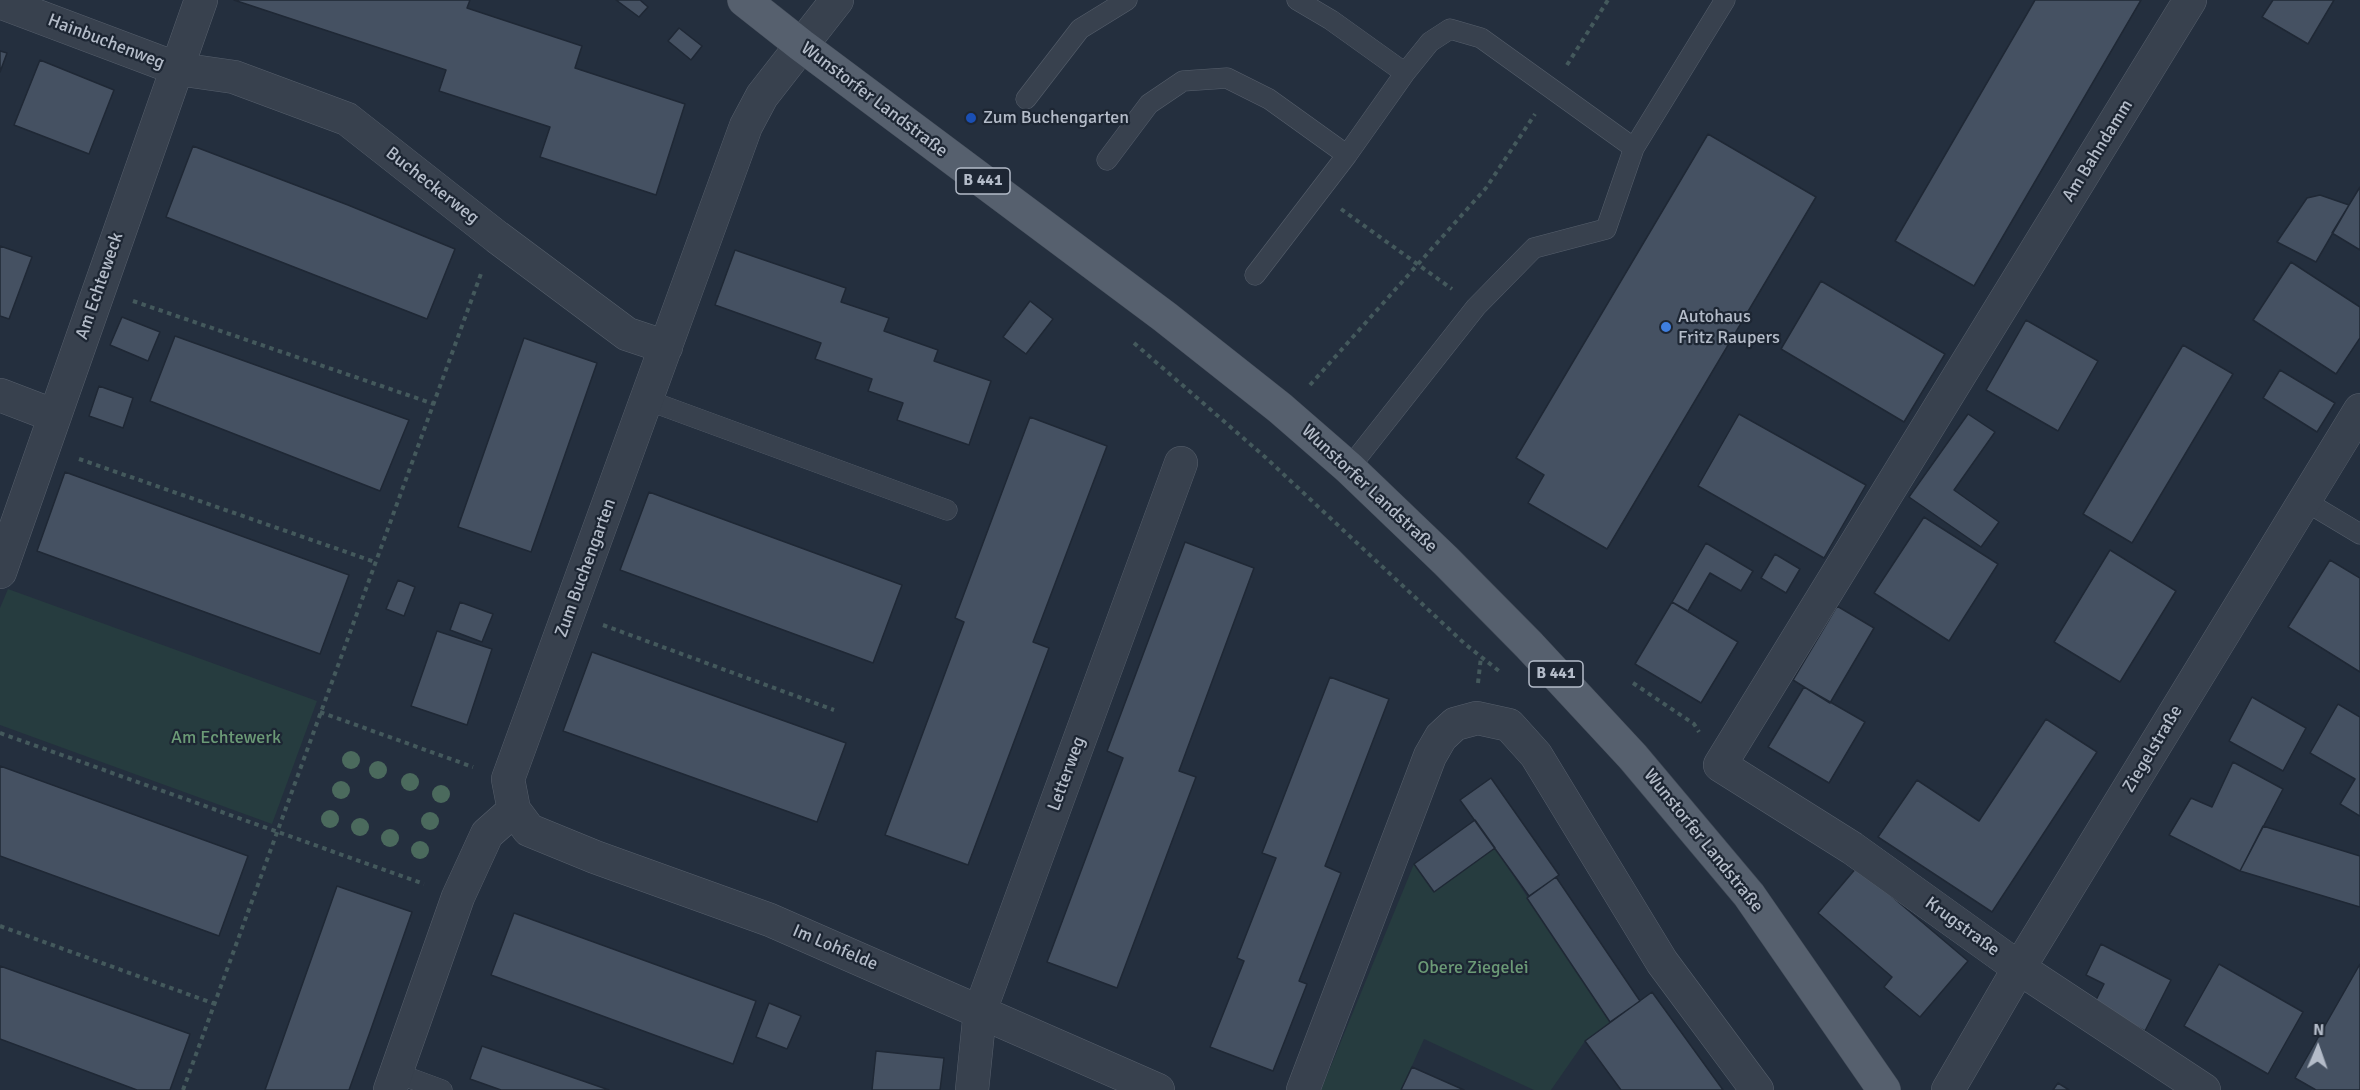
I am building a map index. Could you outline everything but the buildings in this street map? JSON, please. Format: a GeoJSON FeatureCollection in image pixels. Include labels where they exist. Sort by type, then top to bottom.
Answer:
{"type":"FeatureCollection","features":[{"type":"Feature","properties":{"kind":"main road","name":"Wunstorfer Landstraße"},"geometry":{"type":"LineString","coordinates":[[744,0],[1165,317],[1280,408],[1349,468],[1513,628],[1633,757],[1749,895],[1884,1090]]}},
{"type":"Feature","properties":{"kind":"street","name":"Am Echteweck"},"geometry":{"type":"LineString","coordinates":[[0,572],[201,0]]}},
{"type":"Feature","properties":{"kind":"street"},"geometry":{"type":"LineString","coordinates":[[801,45],[837,0]]}},
{"type":"Feature","properties":{"kind":"street","name":"Am Bahndamm"},"geometry":{"type":"LineString","coordinates":[[1720,765],[2190,0]]}},
{"type":"Feature","properties":{"kind":"street","name":"Hainbuchenweg"},"geometry":{"type":"LineString","coordinates":[[0,2],[177,69]]}},
{"type":"Feature","properties":{"kind":"street","name":"Zum Buchengarten"},"geometry":{"type":"LineString","coordinates":[[393,1082],[458,897],[487,834],[511,795],[570,612],[746,126],[762,96],[801,45]]}},
{"type":"Feature","properties":{"kind":"street","name":"Bucheckerweg"},"geometry":{"type":"LineString","coordinates":[[177,69],[234,77],[347,119],[497,237],[627,334],[666,348]]}},
{"type":"Feature","properties":{"kind":"street"},"geometry":{"type":"LineString","coordinates":[[0,395],[55,416]]}},
{"type":"Feature","properties":{"kind":"street","name":"Ziegelstraße"},"geometry":{"type":"LineString","coordinates":[[1948,1090],[2019,968],[2360,411]]}},
{"type":"Feature","properties":{"kind":"street","name":"Letterweg"},"geometry":{"type":"LineString","coordinates":[[972,1090],[980,1011],[1181,463]]}},
{"type":"Feature","properties":{"kind":"street"},"geometry":{"type":"LineString","coordinates":[[1303,1090],[1430,756],[1440,737],[1455,724],[1477,718],[1509,725],[1536,755],[1662,962],[1757,1090]]}},
{"type":"Feature","properties":{"kind":"street","name":"Krugstraße"},"geometry":{"type":"LineString","coordinates":[[1720,765],[1852,848],[2019,968],[2204,1090]]}},
{"type":"Feature","properties":{"kind":"street","name":"Im Lohfelde"},"geometry":{"type":"LineString","coordinates":[[511,795],[530,830],[595,857],[770,920],[1158,1090]]}},
{"type":"Feature","properties":{"kind":"lane"},"geometry":{"type":"LineString","coordinates":[[1026,99],[1080,29],[1127,0]]}},
{"type":"Feature","properties":{"kind":"lane"},"geometry":{"type":"LineString","coordinates":[[1297,0],[1331,20],[1405,73]]}},
{"type":"Feature","properties":{"kind":"lane"},"geometry":{"type":"LineString","coordinates":[[1349,468],[1476,307],[1534,248],[1606,229],[1634,148],[1725,0]]}},
{"type":"Feature","properties":{"kind":"lane"},"geometry":{"type":"LineString","coordinates":[[1255,275],[1347,155],[1405,73],[1430,42],[1450,29],[1481,38],[1634,148]]}},
{"type":"Feature","properties":{"kind":"lane"},"geometry":{"type":"LineString","coordinates":[[1107,160],[1149,104],[1183,81],[1227,78],[1269,99],[1347,155]]}},
{"type":"Feature","properties":{"kind":"lane"},"geometry":{"type":"LineString","coordinates":[[647,400],[948,510]]}},
{"type":"Feature","properties":{"kind":"lane"},"geometry":{"type":"LineString","coordinates":[[2305,501],[2360,534]]}},
{"type":"Feature","properties":{"kind":"lane"},"geometry":{"type":"LineString","coordinates":[[393,1082],[442,1090]]}},
{"type":"Feature","properties":{"kind":"path"},"geometry":{"type":"LineString","coordinates":[[1305,391],[1486,188],[1608,0]]}},
{"type":"Feature","properties":{"kind":"path"},"geometry":{"type":"LineString","coordinates":[[1318,193],[1476,307]]}},
{"type":"Feature","properties":{"kind":"path"},"geometry":{"type":"LineString","coordinates":[[183,1090],[279,832],[375,562],[497,237]]}},
{"type":"Feature","properties":{"kind":"path"},"geometry":{"type":"LineString","coordinates":[[99,289],[434,404]]}},
{"type":"Feature","properties":{"kind":"path"},"geometry":{"type":"LineString","coordinates":[[1129,339],[1265,457],[1465,644],[1500,671]]}},
{"type":"Feature","properties":{"kind":"path"},"geometry":{"type":"LineString","coordinates":[[44,447],[375,562]]}},
{"type":"Feature","properties":{"kind":"path"},"geometry":{"type":"LineString","coordinates":[[570,612],[834,710]]}},
{"type":"Feature","properties":{"kind":"path"},"geometry":{"type":"LineString","coordinates":[[1633,683],[1694,724],[1720,765]]}},
{"type":"Feature","properties":{"kind":"path"},"geometry":{"type":"LineString","coordinates":[[320,712],[511,795]]}},
{"type":"Feature","properties":{"kind":"path"},"geometry":{"type":"LineString","coordinates":[[0,733],[458,897]]}},
{"type":"Feature","properties":{"kind":"path"},"geometry":{"type":"LineString","coordinates":[[0,926],[214,1004]]}},
{"type":"Feature","properties":{"kind":"green space","name":"Am Echtewerk"},"geometry":{"type":"Polygon","coordinates":[[[8,589],[317,701],[272,824],[0,725],[0,608],[8,589]]]}},
{"type":"Feature","properties":{"kind":"green space","name":"Obere Ziegelei"},"geometry":{"type":"Polygon","coordinates":[[[1495,848],[1610,1022],[1585,1041],[1551,1090],[1534,1090],[1424,1039],[1401,1090],[1321,1090],[1414,864],[1434,892],[1495,848]]]}},
{"type":"Feature","properties":{"kind":"place","name":"Zum Buchengarten"},"geometry":{"type":"Point","coordinates":[971,118]}},
{"type":"Feature","properties":{"kind":"place","name":"Autohaus Fritz Raupers"},"geometry":{"type":"Point","coordinates":[1666,327]}}]}
